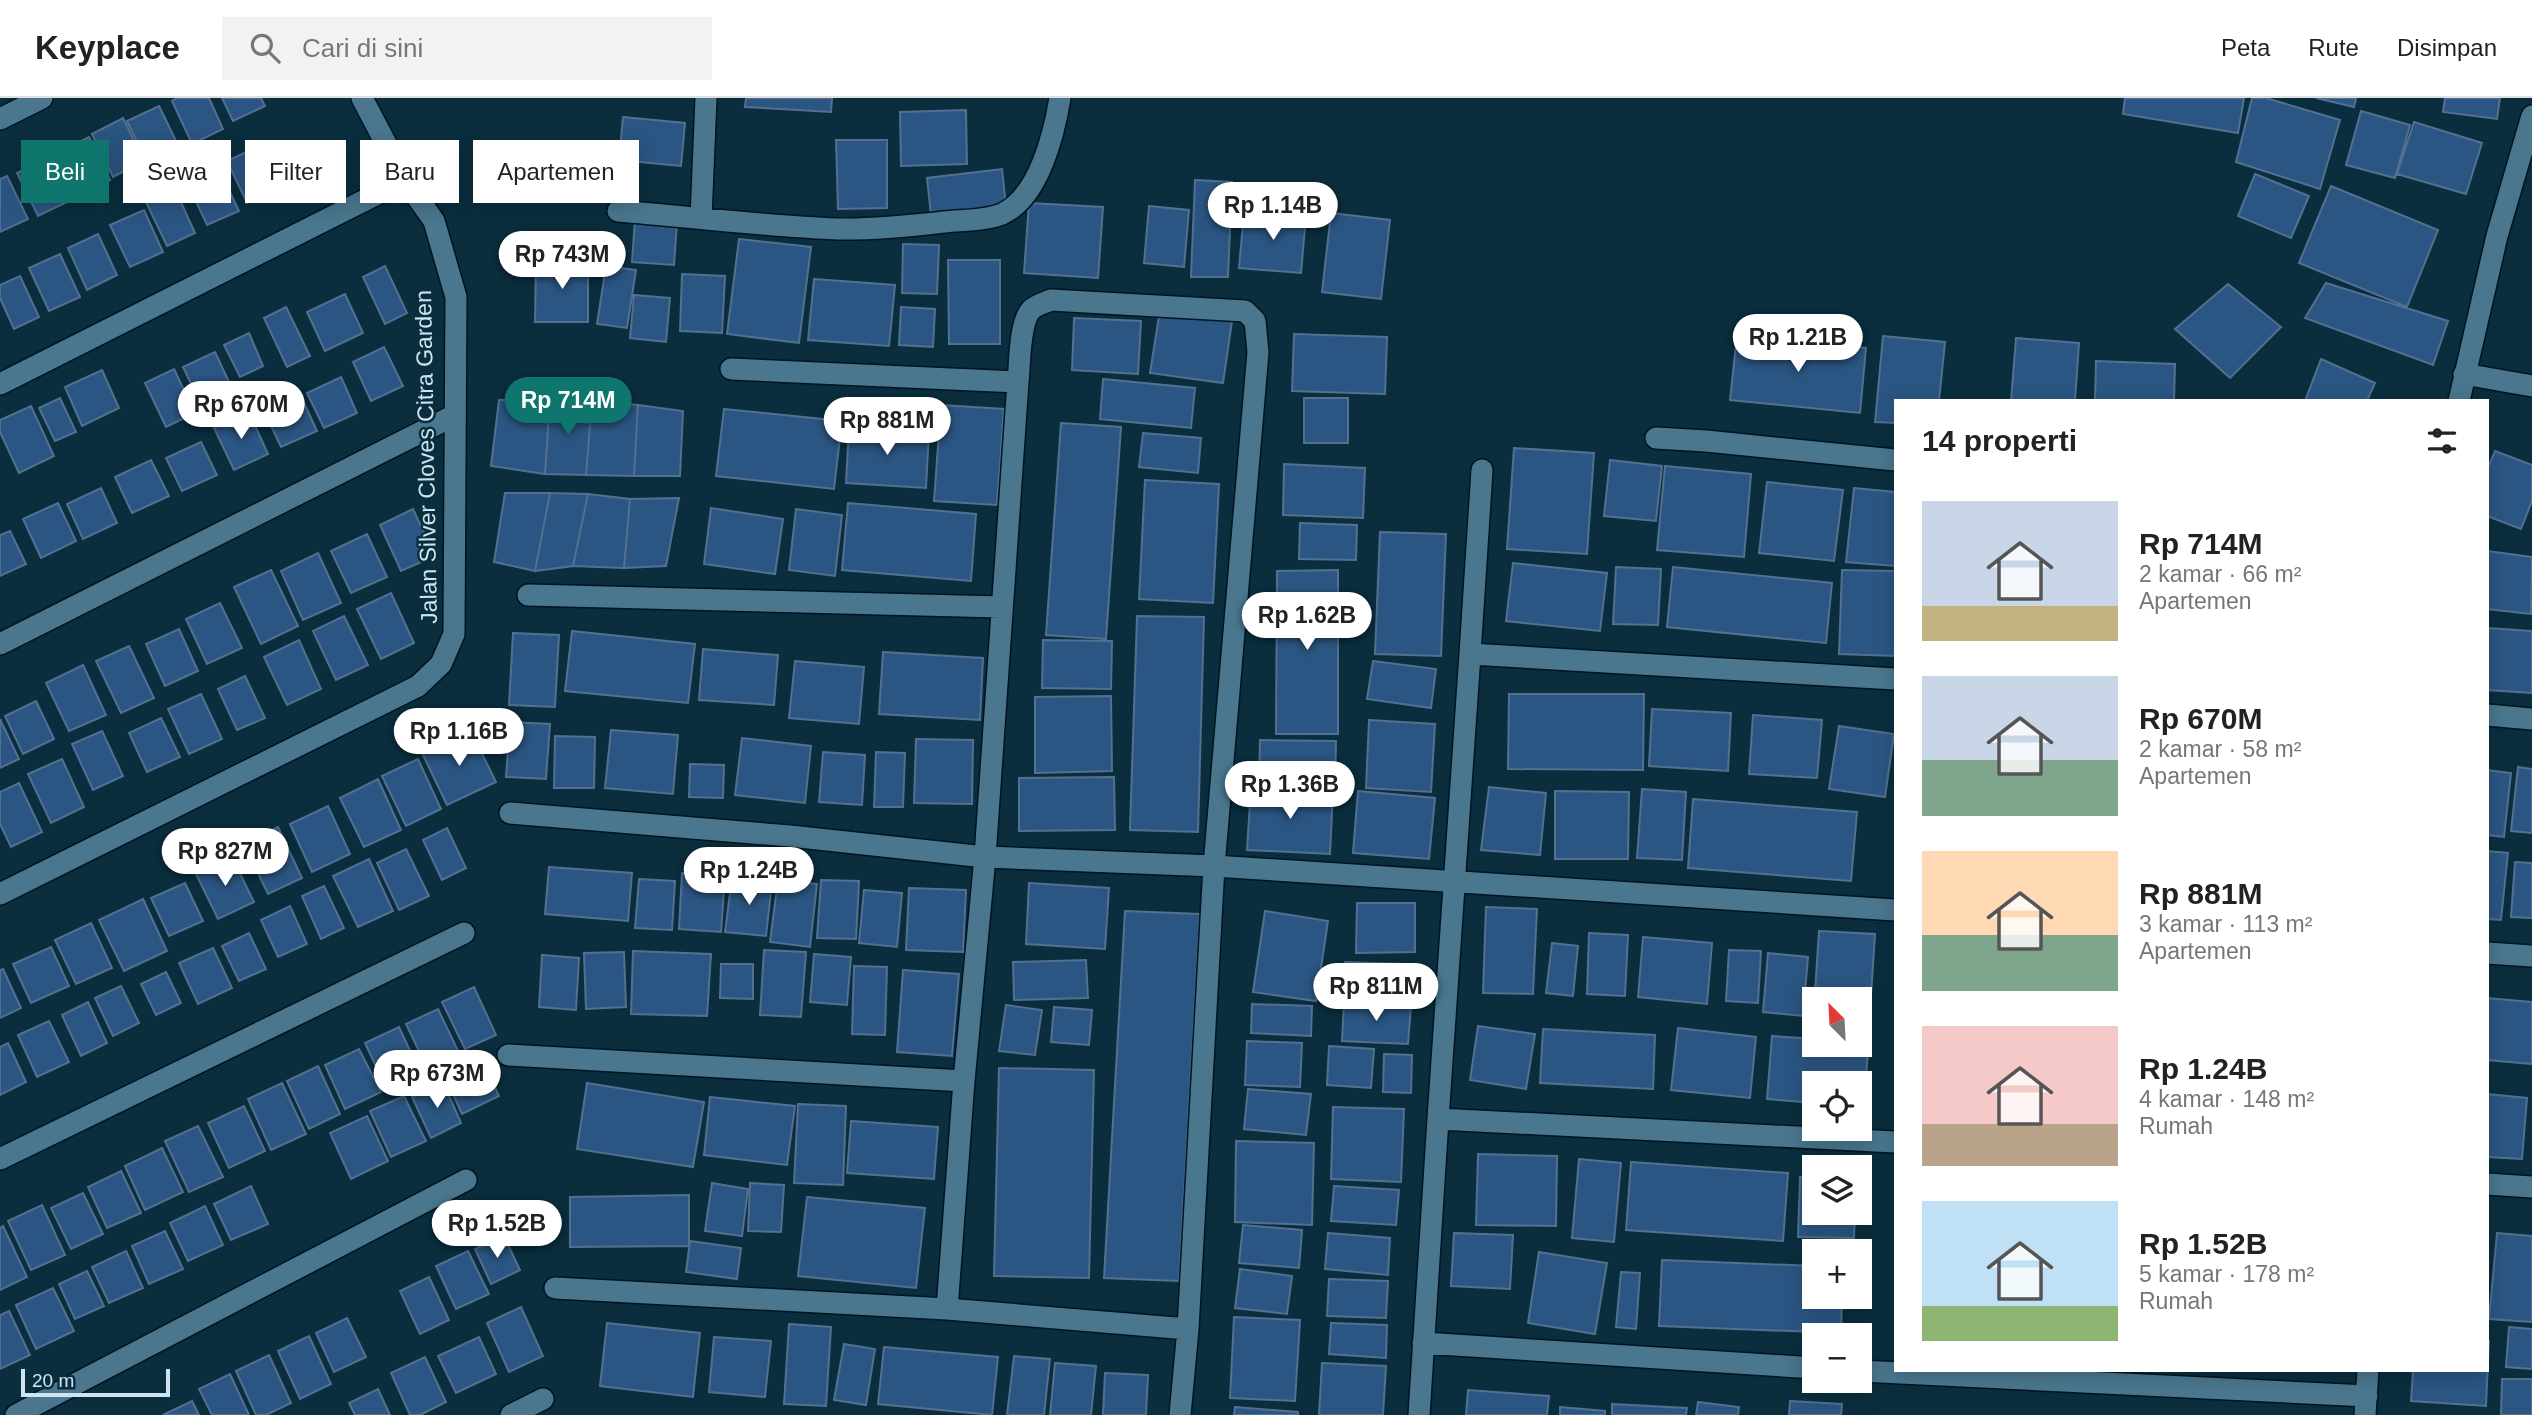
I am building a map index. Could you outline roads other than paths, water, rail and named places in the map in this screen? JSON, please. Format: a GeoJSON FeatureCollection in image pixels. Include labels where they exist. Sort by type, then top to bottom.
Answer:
{"type":"FeatureCollection","features":[{"type":"Feature","properties":{"kind":"street"},"geometry":{"type":"LineString","coordinates":[[0,118],[42,98]]}},
{"type":"Feature","properties":{"kind":"street","name":"Jalan Silver Cloves Citra Garden"},"geometry":{"type":"LineString","coordinates":[[362,98],[384,140]]}},
{"type":"Feature","properties":{"kind":"street"},"geometry":{"type":"LineString","coordinates":[[701,218],[706,98]]}},
{"type":"Feature","properties":{"kind":"street"},"geometry":{"type":"LineString","coordinates":[[618,211],[838,229],[920,225],[1003,213],[1022,197],[1040,171],[1056,123],[1060,98]]}},
{"type":"Feature","properties":{"kind":"street"},"geometry":{"type":"LineString","coordinates":[[2459,399],[2497,236],[2532,116]]}},
{"type":"Feature","properties":{"kind":"street"},"geometry":{"type":"LineString","coordinates":[[0,384],[360,203]]}},
{"type":"Feature","properties":{"kind":"street","name":"Jalan Silver Cloves Citra Garden"},"geometry":{"type":"LineString","coordinates":[[0,894],[418,685],[440,664],[454,634],[456,297],[434,221],[421,203]]}},
{"type":"Feature","properties":{"kind":"street"},"geometry":{"type":"LineString","coordinates":[[947,1310],[964,1081],[985,857],[1001,607],[1024,323],[1029,312],[1051,300],[1245,311],[1255,321],[1258,352],[1214,866],[1188,1329],[1180,1415]]}},
{"type":"Feature","properties":{"kind":"street"},"geometry":{"type":"LineString","coordinates":[[731,369],[1018,382]]}},
{"type":"Feature","properties":{"kind":"street"},"geometry":{"type":"LineString","coordinates":[[2464,374],[2532,386]]}},
{"type":"Feature","properties":{"kind":"street"},"geometry":{"type":"LineString","coordinates":[[0,644],[455,415]]}},
{"type":"Feature","properties":{"kind":"street"},"geometry":{"type":"LineString","coordinates":[[1656,438],[1894,460]]}},
{"type":"Feature","properties":{"kind":"street"},"geometry":{"type":"LineString","coordinates":[[1419,1415],[1482,470]]}},
{"type":"Feature","properties":{"kind":"street"},"geometry":{"type":"LineString","coordinates":[[528,595],[1001,607]]}},
{"type":"Feature","properties":{"kind":"street"},"geometry":{"type":"LineString","coordinates":[[1470,654],[1894,679]]}},
{"type":"Feature","properties":{"kind":"street"},"geometry":{"type":"LineString","coordinates":[[2489,715],[2532,719]]}},
{"type":"Feature","properties":{"kind":"street"},"geometry":{"type":"LineString","coordinates":[[510,813],[790,836],[985,857],[1214,866],[1894,910]]}},
{"type":"Feature","properties":{"kind":"street"},"geometry":{"type":"LineString","coordinates":[[0,1159],[464,933]]}},
{"type":"Feature","properties":{"kind":"street"},"geometry":{"type":"LineString","coordinates":[[2489,953],[2532,956]]}},
{"type":"Feature","properties":{"kind":"street"},"geometry":{"type":"LineString","coordinates":[[508,1055],[964,1081]]}},
{"type":"Feature","properties":{"kind":"street"},"geometry":{"type":"LineString","coordinates":[[1438,1119],[1894,1142]]}},
{"type":"Feature","properties":{"kind":"street"},"geometry":{"type":"LineString","coordinates":[[16,1415],[466,1180]]}},
{"type":"Feature","properties":{"kind":"street"},"geometry":{"type":"LineString","coordinates":[[2489,1184],[2532,1187]]}},
{"type":"Feature","properties":{"kind":"street"},"geometry":{"type":"LineString","coordinates":[[555,1288],[947,1310],[1188,1329]]}},
{"type":"Feature","properties":{"kind":"street"},"geometry":{"type":"LineString","coordinates":[[1423,1343],[1802,1367]]}},
{"type":"Feature","properties":{"kind":"street"},"geometry":{"type":"LineString","coordinates":[[1872,1372],[2366,1405],[2368,1372]]}},
{"type":"Feature","properties":{"kind":"street"},"geometry":{"type":"LineString","coordinates":[[511,1415],[543,1399]]}}]}
